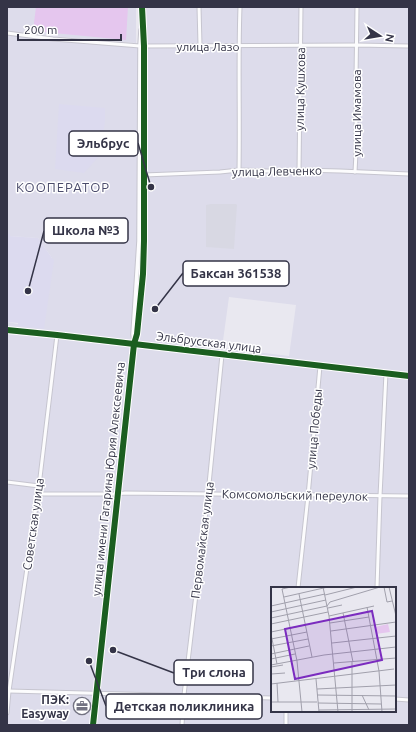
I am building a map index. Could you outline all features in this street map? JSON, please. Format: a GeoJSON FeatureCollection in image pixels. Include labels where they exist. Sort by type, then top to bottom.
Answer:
{"type":"FeatureCollection","features":[{"type":"Feature","properties":{"kind":"street","name":"улица имени Гагарина Юрия Алексеевича"},"geometry":{"type":"LineString","coordinates":[[93,725],[117,494],[134,344],[137,334],[143,272],[144,46],[142,7]]}},
{"type":"Feature","properties":{"kind":"street"},"geometry":{"type":"LineString","coordinates":[[200,7],[200,45]]}},
{"type":"Feature","properties":{"kind":"street"},"geometry":{"type":"LineString","coordinates":[[239,170],[240,7]]}},
{"type":"Feature","properties":{"kind":"street","name":"улица Кушхова"},"geometry":{"type":"LineString","coordinates":[[299,171],[301,7]]}},
{"type":"Feature","properties":{"kind":"street","name":"улица Имамова"},"geometry":{"type":"LineString","coordinates":[[355,172],[356,45],[358,7]]}},
{"type":"Feature","properties":{"kind":"street","name":"улица имени Гагарина Юрия Алексеевича"},"geometry":{"type":"LineString","coordinates":[[134,344],[133,334],[139,241],[140,46],[142,19]]}},
{"type":"Feature","properties":{"kind":"street","name":"улица Лазо"},"geometry":{"type":"LineString","coordinates":[[7,33],[53,39],[140,46],[409,46]]}},
{"type":"Feature","properties":{"kind":"street","name":"улица Левченко"},"geometry":{"type":"LineString","coordinates":[[144,175],[239,170],[295,172],[340,170],[409,174]]}},
{"type":"Feature","properties":{"kind":"street","name":"Эльбрусская улица"},"geometry":{"type":"LineString","coordinates":[[7,330],[409,376]]}},
{"type":"Feature","properties":{"kind":"street","name":"Советская улица"},"geometry":{"type":"LineString","coordinates":[[7,713],[8,691],[38,494],[57,335]]}},
{"type":"Feature","properties":{"kind":"street","name":"Первомайская улица"},"geometry":{"type":"LineString","coordinates":[[182,725],[184,695],[208,494],[222,355]]}},
{"type":"Feature","properties":{"kind":"street","name":"улица Победы"},"geometry":{"type":"LineString","coordinates":[[298,587],[320,366]]}},
{"type":"Feature","properties":{"kind":"street"},"geometry":{"type":"LineString","coordinates":[[377,587],[386,373]]}},
{"type":"Feature","properties":{"kind":"street"},"geometry":{"type":"LineString","coordinates":[[7,482],[39,486]]}},
{"type":"Feature","properties":{"kind":"street","name":"Комсомольский переулок"},"geometry":{"type":"LineString","coordinates":[[38,494],[409,496]]}},
{"type":"Feature","properties":{"kind":"street"},"geometry":{"type":"LineString","coordinates":[[8,691],[271,698]]}},
{"type":"Feature","properties":{"kind":"street"},"geometry":{"type":"LineString","coordinates":[[396,699],[409,700]]}},
{"type":"Feature","properties":{"kind":"street"},"geometry":{"type":"LineString","coordinates":[[286,712],[286,725]]}},
{"type":"Feature","properties":{"kind":"shaded area"},"geometry":{"type":"Polygon","coordinates":[[[7,7],[136,7],[136,43],[7,31],[7,7]]]}},
{"type":"Feature","properties":{"kind":"shaded area"},"geometry":{"type":"Polygon","coordinates":[[[36,7],[128,7],[126,40],[33,31],[36,7]]]}},
{"type":"Feature","properties":{"kind":"shaded area"},"geometry":{"type":"Polygon","coordinates":[[[142,7],[409,7],[409,725],[7,725],[7,322],[18,324],[18,326],[52,258],[38,238],[10,236],[10,234],[7,234],[7,33],[140,46],[142,7]],[[229,297],[222,348],[289,356],[296,305],[229,297]]]}},
{"type":"Feature","properties":{"kind":"shaded area"},"geometry":{"type":"Polygon","coordinates":[[[59,104],[105,108],[105,121],[100,155],[84,173],[55,169],[59,104]]]}},
{"type":"Feature","properties":{"kind":"shaded area"},"geometry":{"type":"Polygon","coordinates":[[[206,205],[237,205],[234,249],[206,247],[206,205]]]}},
{"type":"Feature","properties":{"kind":"shaded area"},"geometry":{"type":"Polygon","coordinates":[[[7,234],[10,234],[10,236],[38,238],[54,260],[44,329],[18,326],[18,323],[7,322],[7,234]]]}},
{"type":"Feature","properties":{"kind":"cycle path"},"geometry":{"type":"LineString","coordinates":[[93,725],[134,344],[137,334],[143,274],[144,46],[142,7]]}},
{"type":"Feature","properties":{"kind":"cycle path"},"geometry":{"type":"LineString","coordinates":[[7,330],[409,376]]}},
{"type":"Feature","properties":{"kind":"place","name":"Эльбрус"},"geometry":{"type":"Point","coordinates":[151,187]}},
{"type":"Feature","properties":{"kind":"place","name":"Школа №3"},"geometry":{"type":"Point","coordinates":[28,291]}},
{"type":"Feature","properties":{"kind":"place","name":"Баксан 361538"},"geometry":{"type":"Point","coordinates":[155,309]}},
{"type":"Feature","properties":{"kind":"place","name":"Три слона"},"geometry":{"type":"Point","coordinates":[113,650]}},
{"type":"Feature","properties":{"kind":"place","name":"Детская поликлиника"},"geometry":{"type":"Point","coordinates":[89,661]}},
{"type":"Feature","properties":{"kind":"place","name":"ПЭК: Easyway"},"geometry":{"type":"Point","coordinates":[82,706]}},
{"type":"Feature","properties":{"kind":"district","name":"КООПЕРАТОР"},"geometry":{"type":"Point","coordinates":[63,187]}}]}
